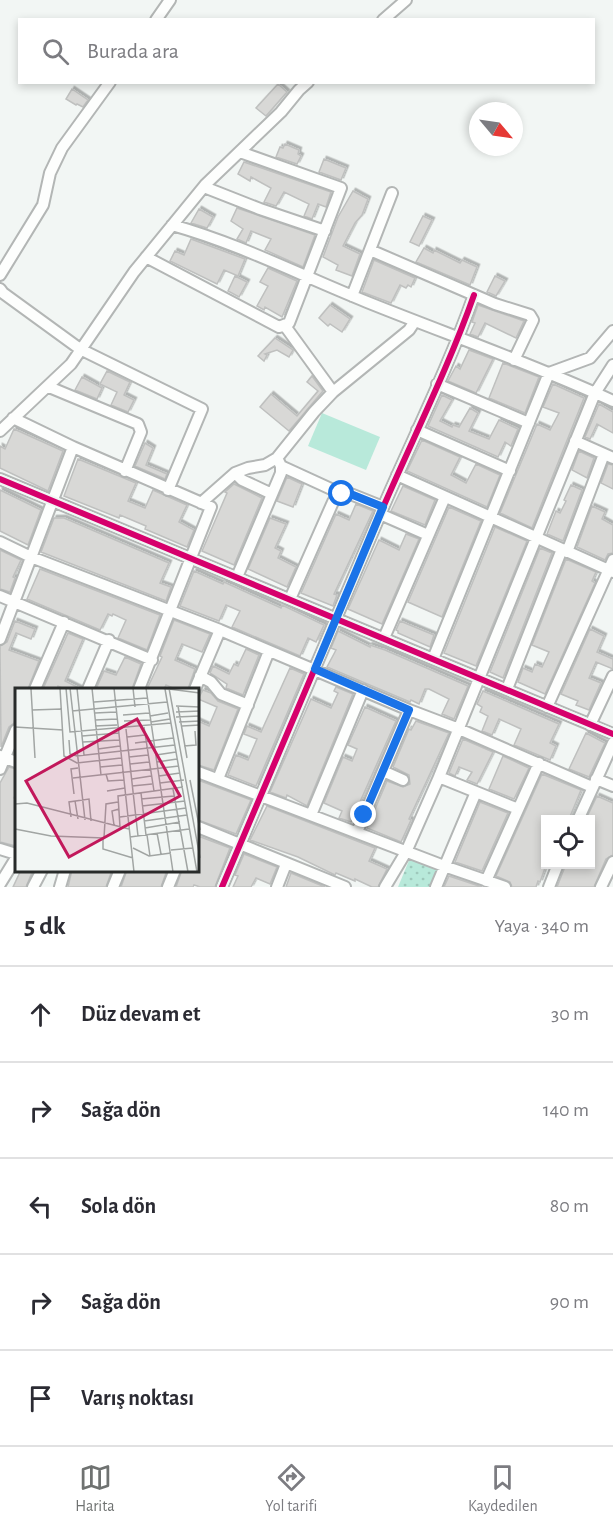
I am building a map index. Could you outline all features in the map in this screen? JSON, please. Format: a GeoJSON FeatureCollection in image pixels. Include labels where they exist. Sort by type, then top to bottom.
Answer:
{"type":"FeatureCollection","features":[{"type":"Feature","properties":{"kind":"street"},"geometry":{"type":"LineString","coordinates":[[157,18],[170,0]]}},
{"type":"Feature","properties":{"kind":"street"},"geometry":{"type":"LineString","coordinates":[[385,18],[406,0]]}},
{"type":"Feature","properties":{"kind":"street"},"geometry":{"type":"LineString","coordinates":[[0,274],[43,205],[50,173],[62,148],[109,84]]}},
{"type":"Feature","properties":{"kind":"street"},"geometry":{"type":"LineString","coordinates":[[0,431],[71,364],[146,257],[172,225],[204,187],[281,112],[306,84]]}},
{"type":"Feature","properties":{"kind":"street"},"geometry":{"type":"LineString","coordinates":[[146,257],[279,327],[285,326],[291,320],[341,188],[240,152]]}},
{"type":"Feature","properties":{"kind":"street"},"geometry":{"type":"LineString","coordinates":[[204,187],[325,231]]}},
{"type":"Feature","properties":{"kind":"street"},"geometry":{"type":"LineString","coordinates":[[352,296],[392,193]]}},
{"type":"Feature","properties":{"kind":"street"},"geometry":{"type":"LineString","coordinates":[[172,225],[308,276],[352,296],[549,373],[613,401]]}},
{"type":"Feature","properties":{"kind":"street"},"geometry":{"type":"LineString","coordinates":[[370,250],[474,295],[530,315],[532,318],[529,331],[514,360]]}},
{"type":"Feature","properties":{"kind":"street"},"geometry":{"type":"LineString","coordinates":[[0,289],[80,349],[202,409],[168,490]]}},
{"type":"Feature","properties":{"kind":"street"},"geometry":{"type":"LineString","coordinates":[[222,887],[381,511],[458,339],[474,295]]}},
{"type":"Feature","properties":{"kind":"street"},"geometry":{"type":"LineString","coordinates":[[237,577],[281,473],[279,462],[314,412],[333,392],[407,332],[415,321]]}},
{"type":"Feature","properties":{"kind":"street"},"geometry":{"type":"LineString","coordinates":[[285,326],[333,392]]}},
{"type":"Feature","properties":{"kind":"street"},"geometry":{"type":"LineString","coordinates":[[433,658],[549,373],[590,358],[613,331]]}},
{"type":"Feature","properties":{"kind":"street"},"geometry":{"type":"LineString","coordinates":[[385,887],[406,852],[440,777],[595,393],[613,364]]}},
{"type":"Feature","properties":{"kind":"street"},"geometry":{"type":"LineString","coordinates":[[437,384],[529,423]]}},
{"type":"Feature","properties":{"kind":"street"},"geometry":{"type":"LineString","coordinates":[[48,387],[138,424],[141,432],[125,471]]}},
{"type":"Feature","properties":{"kind":"street"},"geometry":{"type":"LineString","coordinates":[[13,418],[125,471],[211,507],[139,688]]}},
{"type":"Feature","properties":{"kind":"street"},"geometry":{"type":"LineString","coordinates":[[417,430],[510,471]]}},
{"type":"Feature","properties":{"kind":"street"},"geometry":{"type":"LineString","coordinates":[[507,689],[565,550],[608,456],[575,441]]}},
{"type":"Feature","properties":{"kind":"street"},"geometry":{"type":"LineString","coordinates":[[0,639],[73,447]]}},
{"type":"Feature","properties":{"kind":"street"},"geometry":{"type":"LineString","coordinates":[[201,503],[235,473],[279,462],[342,494]]}},
{"type":"Feature","properties":{"kind":"street"},"geometry":{"type":"LineString","coordinates":[[235,473],[242,480],[272,494]]}},
{"type":"Feature","properties":{"kind":"street"},"geometry":{"type":"LineString","coordinates":[[397,475],[535,538],[611,568],[547,707]]}},
{"type":"Feature","properties":{"kind":"street"},"geometry":{"type":"LineString","coordinates":[[0,479],[613,734]]}},
{"type":"Feature","properties":{"kind":"street"},"geometry":{"type":"LineString","coordinates":[[290,598],[333,502],[342,494],[348,493],[428,535]]}},
{"type":"Feature","properties":{"kind":"street"},"geometry":{"type":"LineString","coordinates":[[384,638],[445,497]]}},
{"type":"Feature","properties":{"kind":"street"},"geometry":{"type":"LineString","coordinates":[[0,543],[220,630],[539,763],[594,783],[613,786]]}},
{"type":"Feature","properties":{"kind":"street"},"geometry":{"type":"LineString","coordinates":[[0,596],[152,660]]}},
{"type":"Feature","properties":{"kind":"street"},"geometry":{"type":"LineString","coordinates":[[34,688],[64,622]]}},
{"type":"Feature","properties":{"kind":"street"},"geometry":{"type":"LineString","coordinates":[[195,688],[220,630]]}},
{"type":"Feature","properties":{"kind":"street"},"geometry":{"type":"LineString","coordinates":[[88,688],[109,640]]}},
{"type":"Feature","properties":{"kind":"street"},"geometry":{"type":"LineString","coordinates":[[218,779],[269,651]]}},
{"type":"Feature","properties":{"kind":"street"},"geometry":{"type":"LineString","coordinates":[[200,676],[211,682],[220,694],[248,705]]}},
{"type":"Feature","properties":{"kind":"street"},"geometry":{"type":"LineString","coordinates":[[590,725],[613,676]]}},
{"type":"Feature","properties":{"kind":"street"},"geometry":{"type":"LineString","coordinates":[[311,815],[363,690]]}},
{"type":"Feature","properties":{"kind":"street"},"geometry":{"type":"LineString","coordinates":[[357,832],[409,710]]}},
{"type":"Feature","properties":{"kind":"street"},"geometry":{"type":"LineString","coordinates":[[0,769],[2,757],[15,732]]}},
{"type":"Feature","properties":{"kind":"street"},"geometry":{"type":"LineString","coordinates":[[580,815],[613,743]]}},
{"type":"Feature","properties":{"kind":"street"},"geometry":{"type":"LineString","coordinates":[[486,881],[539,763]]}},
{"type":"Feature","properties":{"kind":"street"},"geometry":{"type":"LineString","coordinates":[[383,771],[403,780]]}},
{"type":"Feature","properties":{"kind":"street"},"geometry":{"type":"LineString","coordinates":[[200,773],[406,852],[505,887]]}},
{"type":"Feature","properties":{"kind":"street"},"geometry":{"type":"LineString","coordinates":[[440,777],[518,809]]}},
{"type":"Feature","properties":{"kind":"street"},"geometry":{"type":"LineString","coordinates":[[436,887],[476,792]]}},
{"type":"Feature","properties":{"kind":"street"},"geometry":{"type":"LineString","coordinates":[[200,828],[332,885],[345,887]]}},
{"type":"Feature","properties":{"kind":"street"},"geometry":{"type":"LineString","coordinates":[[0,849],[15,856]]}},
{"type":"Feature","properties":{"kind":"street"},"geometry":{"type":"LineString","coordinates":[[0,884],[15,858]]}},
{"type":"Feature","properties":{"kind":"street"},"geometry":{"type":"LineString","coordinates":[[601,887],[613,862]]}},
{"type":"Feature","properties":{"kind":"street"},"geometry":{"type":"LineString","coordinates":[[277,887],[286,864]]}},
{"type":"Feature","properties":{"kind":"street"},"geometry":{"type":"LineString","coordinates":[[549,887],[556,869]]}},
{"type":"Feature","properties":{"kind":"street"},"geometry":{"type":"LineString","coordinates":[[33,887],[41,872]]}},
{"type":"Feature","properties":{"kind":"street"},"geometry":{"type":"LineString","coordinates":[[60,887],[64,872]]}},
{"type":"Feature","properties":{"kind":"street"},"geometry":{"type":"LineString","coordinates":[[113,887],[119,872]]}},
{"type":"Feature","properties":{"kind":"street"},"geometry":{"type":"LineString","coordinates":[[168,887],[174,872]]}},
{"type":"Feature","properties":{"kind":"green space"},"geometry":{"type":"Polygon","coordinates":[[[322,413],[380,437],[366,470],[308,446],[322,413]]]}},
{"type":"Feature","properties":{"kind":"green space"},"geometry":{"type":"Polygon","coordinates":[[[410,858],[440,870],[433,887],[398,887],[410,858]]]}},
{"type":"Feature","properties":{"kind":"building"},"geometry":{"type":"Polygon","coordinates":[[[278,84],[287,92],[266,116],[256,108],[278,84]]]}},
{"type":"Feature","properties":{"kind":"building"},"geometry":{"type":"Polygon","coordinates":[[[72,89],[88,100],[83,107],[66,99],[72,89]]]}},
{"type":"Feature","properties":{"kind":"building"},"geometry":{"type":"Polygon","coordinates":[[[285,144],[299,150],[298,154],[301,156],[297,164],[276,157],[280,147],[283,148],[285,144]]]}},
{"type":"Feature","properties":{"kind":"building"},"geometry":{"type":"Polygon","coordinates":[[[324,159],[346,168],[341,180],[319,172],[324,159]]]}},
{"type":"Feature","properties":{"kind":"building"},"geometry":{"type":"Polygon","coordinates":[[[244,162],[331,192],[326,207],[318,204],[312,219],[304,216],[309,204],[284,192],[276,206],[264,202],[271,188],[251,177],[250,181],[238,174],[244,162]]]}},
{"type":"Feature","properties":{"kind":"building"},"geometry":{"type":"Polygon","coordinates":[[[353,191],[368,199],[362,215],[343,246],[360,254],[352,276],[336,270],[338,265],[323,257],[338,217],[353,191]]]}},
{"type":"Feature","properties":{"kind":"building"},"geometry":{"type":"Polygon","coordinates":[[[237,208],[315,235],[303,267],[265,250],[271,239],[251,231],[246,243],[237,239],[243,229],[231,221],[237,208]]]}},
{"type":"Feature","properties":{"kind":"building"},"geometry":{"type":"Polygon","coordinates":[[[199,209],[213,217],[207,228],[191,223],[199,209]]]}},
{"type":"Feature","properties":{"kind":"building"},"geometry":{"type":"Polygon","coordinates":[[[423,216],[432,220],[419,246],[410,242],[423,216]]]}},
{"type":"Feature","properties":{"kind":"building"},"geometry":{"type":"Polygon","coordinates":[[[191,239],[245,259],[238,276],[224,270],[217,284],[170,261],[175,251],[184,255],[191,239]]]}},
{"type":"Feature","properties":{"kind":"building"},"geometry":{"type":"Polygon","coordinates":[[[424,248],[433,253],[434,250],[460,263],[462,260],[477,267],[470,285],[416,262],[424,248]]]}},
{"type":"Feature","properties":{"kind":"building"},"geometry":{"type":"Polygon","coordinates":[[[374,260],[415,278],[411,287],[408,285],[406,288],[400,285],[391,303],[362,292],[374,260]]]}},
{"type":"Feature","properties":{"kind":"building"},"geometry":{"type":"Polygon","coordinates":[[[268,268],[297,281],[282,317],[265,307],[264,310],[257,306],[268,286],[260,282],[268,268]]]}},
{"type":"Feature","properties":{"kind":"building"},"geometry":{"type":"Polygon","coordinates":[[[235,276],[247,282],[239,297],[228,291],[235,276]]]}},
{"type":"Feature","properties":{"kind":"building"},"geometry":{"type":"Polygon","coordinates":[[[495,276],[505,281],[496,296],[487,292],[495,276]]]}},
{"type":"Feature","properties":{"kind":"building"},"geometry":{"type":"Polygon","coordinates":[[[330,305],[350,319],[342,332],[330,324],[328,326],[319,318],[330,305]]]}},
{"type":"Feature","properties":{"kind":"building"},"geometry":{"type":"Polygon","coordinates":[[[478,305],[524,321],[516,338],[485,323],[478,337],[470,334],[475,323],[472,322],[478,305]]]}},
{"type":"Feature","properties":{"kind":"building"},"geometry":{"type":"Polygon","coordinates":[[[275,338],[293,350],[289,357],[277,350],[265,354],[267,355],[264,361],[258,356],[275,338]]]}},
{"type":"Feature","properties":{"kind":"building"},"geometry":{"type":"Polygon","coordinates":[[[469,350],[493,359],[476,393],[448,381],[456,366],[460,369],[469,350]]]}},
{"type":"Feature","properties":{"kind":"building"},"geometry":{"type":"Polygon","coordinates":[[[503,363],[539,377],[525,413],[489,398],[503,363]]]}},
{"type":"Feature","properties":{"kind":"building"},"geometry":{"type":"Polygon","coordinates":[[[107,371],[130,382],[124,395],[134,400],[128,412],[111,405],[117,392],[100,384],[107,371]]]}},
{"type":"Feature","properties":{"kind":"building"},"geometry":{"type":"Polygon","coordinates":[[[312,376],[323,391],[289,431],[260,407],[271,394],[297,416],[318,391],[307,382],[312,376]]]}},
{"type":"Feature","properties":{"kind":"building"},"geometry":{"type":"Polygon","coordinates":[[[82,377],[102,388],[97,399],[75,390],[82,377]]]}},
{"type":"Feature","properties":{"kind":"building"},"geometry":{"type":"Polygon","coordinates":[[[553,384],[584,398],[532,528],[500,513],[537,424],[550,430],[559,413],[543,407],[553,384]]]}},
{"type":"Feature","properties":{"kind":"building"},"geometry":{"type":"Polygon","coordinates":[[[442,395],[452,400],[440,421],[452,427],[453,425],[459,427],[470,408],[478,413],[469,431],[489,439],[499,420],[518,429],[511,446],[505,442],[498,457],[428,426],[442,395]]]}},
{"type":"Feature","properties":{"kind":"building"},"geometry":{"type":"Polygon","coordinates":[[[599,404],[613,412],[613,433],[597,424],[590,439],[585,437],[599,404]]]}},
{"type":"Feature","properties":{"kind":"building"},"geometry":{"type":"Polygon","coordinates":[[[14,429],[63,451],[48,491],[0,468],[0,446],[5,449],[14,429]]]}},
{"type":"Feature","properties":{"kind":"building"},"geometry":{"type":"Polygon","coordinates":[[[422,440],[460,457],[451,475],[466,483],[476,464],[500,475],[487,507],[407,471],[422,440]]]}},
{"type":"Feature","properties":{"kind":"building"},"geometry":{"type":"Polygon","coordinates":[[[145,443],[153,448],[146,465],[167,474],[165,479],[135,466],[145,443]]]}},
{"type":"Feature","properties":{"kind":"building"},"geometry":{"type":"Polygon","coordinates":[[[579,451],[594,458],[587,478],[572,470],[579,451]]]}},
{"type":"Feature","properties":{"kind":"building"},"geometry":{"type":"Polygon","coordinates":[[[78,459],[136,483],[128,501],[145,508],[153,490],[187,505],[179,522],[194,530],[187,547],[145,529],[146,526],[120,515],[119,518],[64,496],[78,459]]]}},
{"type":"Feature","properties":{"kind":"building"},"geometry":{"type":"Polygon","coordinates":[[[608,464],[613,465],[613,489],[601,483],[608,464]]]}},
{"type":"Feature","properties":{"kind":"building"},"geometry":{"type":"Polygon","coordinates":[[[287,477],[302,484],[293,507],[277,501],[287,477]]]}},
{"type":"Feature","properties":{"kind":"building"},"geometry":{"type":"Polygon","coordinates":[[[234,484],[262,498],[234,565],[202,551],[227,493],[225,492],[234,484]]]}},
{"type":"Feature","properties":{"kind":"building"},"geometry":{"type":"Polygon","coordinates":[[[571,485],[582,490],[563,541],[547,534],[556,511],[560,513],[566,501],[564,500],[571,485]]]}},
{"type":"Feature","properties":{"kind":"building"},"geometry":{"type":"Polygon","coordinates":[[[403,486],[435,500],[425,525],[391,511],[403,486]]]}},
{"type":"Feature","properties":{"kind":"building"},"geometry":{"type":"Polygon","coordinates":[[[0,490],[41,510],[28,545],[0,531],[0,490]]]}},
{"type":"Feature","properties":{"kind":"building"},"geometry":{"type":"Polygon","coordinates":[[[356,504],[373,511],[334,594],[337,595],[333,606],[301,593],[336,514],[349,520],[356,504]]]}},
{"type":"Feature","properties":{"kind":"building"},"geometry":{"type":"Polygon","coordinates":[[[592,506],[605,512],[602,519],[613,525],[613,553],[608,554],[605,560],[577,547],[592,506]]]}},
{"type":"Feature","properties":{"kind":"building"},"geometry":{"type":"Polygon","coordinates":[[[449,507],[481,521],[442,617],[408,602],[449,507]]]}},
{"type":"Feature","properties":{"kind":"building"},"geometry":{"type":"Polygon","coordinates":[[[54,518],[64,518],[169,563],[160,583],[171,587],[166,601],[41,552],[54,518]]]}},
{"type":"Feature","properties":{"kind":"building"},"geometry":{"type":"Polygon","coordinates":[[[270,518],[286,524],[275,548],[281,551],[278,558],[296,567],[287,587],[248,569],[270,518]]]}},
{"type":"Feature","properties":{"kind":"building"},"geometry":{"type":"Polygon","coordinates":[[[495,527],[527,541],[476,666],[444,653],[495,527]]]}},
{"type":"Feature","properties":{"kind":"building"},"geometry":{"type":"Polygon","coordinates":[[[406,534],[419,539],[382,624],[348,609],[379,540],[399,550],[406,534]]]}},
{"type":"Feature","properties":{"kind":"building"},"geometry":{"type":"Polygon","coordinates":[[[540,548],[552,553],[503,678],[490,672],[540,548]]]}},
{"type":"Feature","properties":{"kind":"building"},"geometry":{"type":"Polygon","coordinates":[[[0,550],[21,560],[13,577],[15,578],[10,592],[0,589],[0,550]]]}},
{"type":"Feature","properties":{"kind":"building"},"geometry":{"type":"Polygon","coordinates":[[[566,559],[596,572],[592,581],[595,583],[545,694],[518,682],[523,668],[532,672],[535,664],[542,667],[549,652],[532,645],[566,559]]]}},
{"type":"Feature","properties":{"kind":"building"},"geometry":{"type":"Polygon","coordinates":[[[40,569],[160,615],[147,650],[118,638],[126,620],[113,614],[112,616],[108,614],[100,630],[27,599],[40,569]]]}},
{"type":"Feature","properties":{"kind":"building"},"geometry":{"type":"Polygon","coordinates":[[[194,571],[281,608],[282,605],[324,625],[316,642],[308,638],[300,656],[232,627],[240,611],[226,605],[219,621],[180,606],[194,571]]]}},
{"type":"Feature","properties":{"kind":"building"},"geometry":{"type":"Polygon","coordinates":[[[174,620],[210,634],[202,652],[182,644],[175,660],[195,669],[188,688],[173,688],[166,685],[164,688],[147,688],[162,657],[160,656],[174,620]]]}},
{"type":"Feature","properties":{"kind":"building"},"geometry":{"type":"Polygon","coordinates":[[[15,621],[35,629],[31,639],[16,633],[9,650],[39,661],[28,688],[15,688],[15,720],[9,727],[1,747],[0,646],[7,642],[15,621]]]}},
{"type":"Feature","properties":{"kind":"building"},"geometry":{"type":"Polygon","coordinates":[[[400,621],[434,635],[430,647],[398,633],[396,630],[400,621]]]}},
{"type":"Feature","properties":{"kind":"building"},"geometry":{"type":"Polygon","coordinates":[[[590,629],[604,636],[597,652],[613,659],[613,669],[596,662],[589,678],[601,683],[589,710],[576,705],[578,701],[561,694],[590,629]]]}},
{"type":"Feature","properties":{"kind":"building"},"geometry":{"type":"Polygon","coordinates":[[[338,631],[370,647],[370,645],[385,650],[468,686],[454,719],[442,714],[449,699],[429,689],[425,689],[419,704],[327,667],[336,650],[331,648],[338,631]]]}},
{"type":"Feature","properties":{"kind":"building"},"geometry":{"type":"Polygon","coordinates":[[[68,633],[83,639],[65,681],[79,688],[58,686],[57,688],[43,688],[68,633]]]}},
{"type":"Feature","properties":{"kind":"building"},"geometry":{"type":"Polygon","coordinates":[[[246,649],[259,655],[243,695],[226,688],[227,684],[210,673],[213,666],[229,674],[234,664],[238,666],[246,649]]]}},
{"type":"Feature","properties":{"kind":"building"},"geometry":{"type":"Polygon","coordinates":[[[125,657],[141,664],[132,688],[96,688],[104,671],[116,675],[125,657]]]}},
{"type":"Feature","properties":{"kind":"building"},"geometry":{"type":"Polygon","coordinates":[[[290,668],[304,674],[256,786],[228,775],[236,755],[248,760],[257,739],[244,734],[247,726],[261,732],[290,668]]]}},
{"type":"Feature","properties":{"kind":"building"},"geometry":{"type":"Polygon","coordinates":[[[336,687],[353,694],[307,806],[287,795],[286,798],[270,792],[311,699],[331,708],[338,693],[334,691],[336,687]]]}},
{"type":"Feature","properties":{"kind":"building"},"geometry":{"type":"Polygon","coordinates":[[[203,690],[211,693],[218,701],[238,709],[214,770],[200,766],[200,722],[209,726],[217,707],[200,700],[203,690]]]}},
{"type":"Feature","properties":{"kind":"building"},"geometry":{"type":"Polygon","coordinates":[[[483,691],[559,724],[550,743],[556,746],[550,760],[514,745],[521,729],[499,719],[492,735],[482,731],[488,716],[480,712],[482,707],[477,704],[483,691]]]}},
{"type":"Feature","properties":{"kind":"building"},"geometry":{"type":"Polygon","coordinates":[[[365,707],[396,721],[351,822],[339,818],[342,811],[324,803],[343,757],[352,761],[357,749],[348,745],[365,707]]]}},
{"type":"Feature","properties":{"kind":"building"},"geometry":{"type":"Polygon","coordinates":[[[416,721],[449,733],[409,819],[411,820],[401,842],[367,828],[387,781],[403,787],[410,784],[409,775],[393,767],[409,729],[411,730],[416,721]]]}},
{"type":"Feature","properties":{"kind":"building"},"geometry":{"type":"Polygon","coordinates":[[[586,733],[605,743],[589,777],[569,769],[586,733]]]}},
{"type":"Feature","properties":{"kind":"building"},"geometry":{"type":"Polygon","coordinates":[[[463,739],[493,752],[477,784],[467,780],[472,772],[459,767],[455,776],[449,773],[463,739]]]}},
{"type":"Feature","properties":{"kind":"building"},"geometry":{"type":"Polygon","coordinates":[[[503,756],[529,768],[514,799],[489,789],[503,756]]]}},
{"type":"Feature","properties":{"kind":"building"},"geometry":{"type":"Polygon","coordinates":[[[9,767],[15,769],[15,846],[0,842],[0,783],[9,767]]]}},
{"type":"Feature","properties":{"kind":"building"},"geometry":{"type":"Polygon","coordinates":[[[542,774],[581,790],[571,815],[541,815],[541,869],[545,869],[536,887],[512,887],[510,882],[496,876],[542,774]]]}},
{"type":"Feature","properties":{"kind":"building"},"geometry":{"type":"Polygon","coordinates":[[[200,781],[251,800],[236,834],[200,821],[200,781]]]}},
{"type":"Feature","properties":{"kind":"building"},"geometry":{"type":"Polygon","coordinates":[[[597,796],[613,803],[613,855],[606,859],[594,887],[557,887],[564,869],[595,869],[595,815],[588,815],[597,796]]]}},
{"type":"Feature","properties":{"kind":"building"},"geometry":{"type":"Polygon","coordinates":[[[480,802],[508,813],[482,871],[455,862],[480,802]]]}},
{"type":"Feature","properties":{"kind":"building"},"geometry":{"type":"Polygon","coordinates":[[[267,806],[375,848],[369,861],[387,869],[378,887],[372,887],[336,873],[335,875],[298,857],[250,840],[267,806]]]}},
{"type":"Feature","properties":{"kind":"building"},"geometry":{"type":"Polygon","coordinates":[[[200,837],[230,848],[215,887],[194,885],[193,887],[176,887],[181,872],[200,872],[200,837]]]}},
{"type":"Feature","properties":{"kind":"building"},"geometry":{"type":"Polygon","coordinates":[[[244,854],[277,867],[270,884],[256,878],[251,887],[233,887],[238,876],[235,875],[244,854]]]}},
{"type":"Feature","properties":{"kind":"building"},"geometry":{"type":"Polygon","coordinates":[[[20,872],[32,872],[26,887],[13,887],[20,872]]]}},
{"type":"Feature","properties":{"kind":"building"},"geometry":{"type":"Polygon","coordinates":[[[72,872],[111,872],[106,887],[68,887],[72,872]]]}},
{"type":"Feature","properties":{"kind":"building"},"geometry":{"type":"Polygon","coordinates":[[[126,872],[166,872],[161,887],[121,887],[126,872]]]}},
{"type":"Feature","properties":{"kind":"building"},"geometry":{"type":"Polygon","coordinates":[[[291,873],[325,887],[286,887],[291,873]]]}},
{"type":"Feature","properties":{"kind":"building"},"geometry":{"type":"Polygon","coordinates":[[[449,876],[482,887],[444,887],[449,876]]]}},
{"type":"Feature","properties":{"kind":"cycle path"},"geometry":{"type":"LineString","coordinates":[[222,887],[385,503],[443,374],[474,295]]}},
{"type":"Feature","properties":{"kind":"cycle path"},"geometry":{"type":"LineString","coordinates":[[0,479],[613,734]]}},
{"type":"Feature","properties":{"kind":"route"},"geometry":{"type":"LineString","coordinates":[[342,494],[348,493],[383,507],[315,669],[409,710],[364,815]]}}]}
